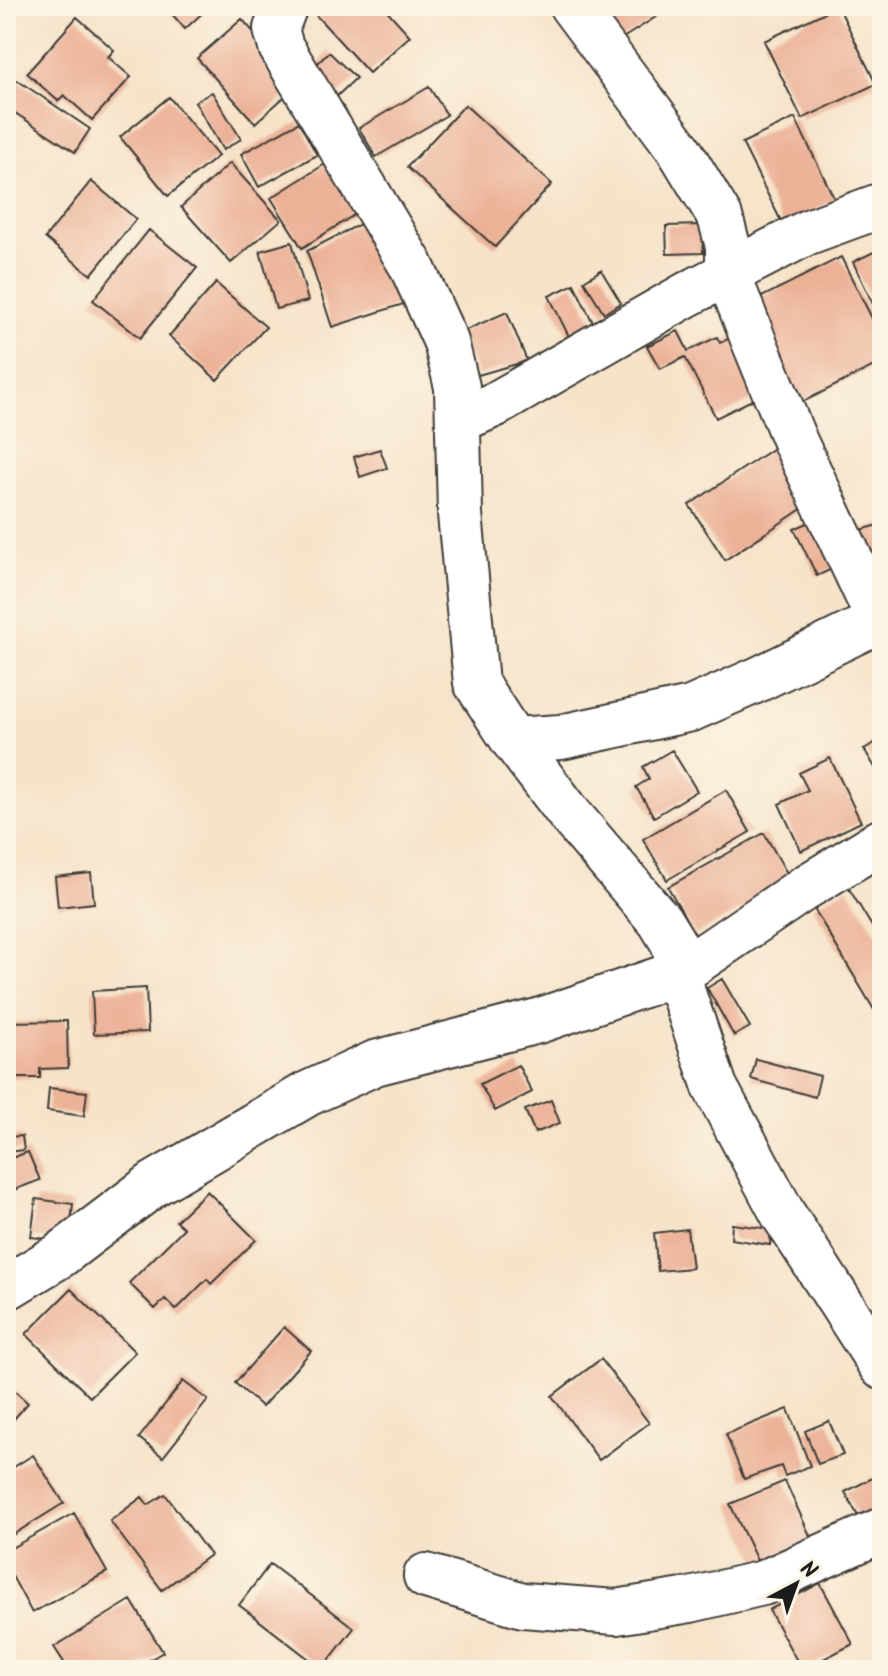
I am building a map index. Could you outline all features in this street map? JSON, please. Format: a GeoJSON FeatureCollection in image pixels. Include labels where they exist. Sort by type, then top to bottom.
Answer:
{"type":"FeatureCollection","features":[{"type":"Feature","properties":{"kind":"street"},"geometry":{"type":"LineString","coordinates":[[285,6],[276,29],[281,47],[411,265],[446,342],[457,387],[460,420],[460,514],[476,683],[513,740],[570,815],[660,921],[674,944],[689,1014],[715,1087],[783,1214],[879,1357]]}},
{"type":"Feature","properties":{"kind":"street"},"geometry":{"type":"LineString","coordinates":[[513,740],[561,737],[691,709],[880,619],[796,444],[728,274],[728,246],[720,217],[678,148],[572,6]]}},
{"type":"Feature","properties":{"kind":"street"},"geometry":{"type":"LineString","coordinates":[[460,420],[496,404],[686,295],[808,232],[882,205]]}},
{"type":"Feature","properties":{"kind":"street"},"geometry":{"type":"LineString","coordinates":[[6,1288],[59,1256],[154,1184],[307,1094],[375,1063],[538,1021],[681,972],[806,887],[882,841]]}},
{"type":"Feature","properties":{"kind":"street"},"geometry":{"type":"LineString","coordinates":[[426,1576],[523,1605],[616,1612],[690,1600],[763,1583],[882,1530]]}},
{"type":"Feature","properties":{"kind":"building"},"geometry":{"type":"Polygon","coordinates":[[[165,6],[210,6],[185,29],[165,6]]]}},
{"type":"Feature","properties":{"kind":"building"},"geometry":{"type":"Polygon","coordinates":[[[318,6],[383,6],[410,36],[369,73],[312,11],[318,6]]]}},
{"type":"Feature","properties":{"kind":"building"},"geometry":{"type":"Polygon","coordinates":[[[586,6],[673,6],[612,45],[586,6]]]}},
{"type":"Feature","properties":{"kind":"building"},"geometry":{"type":"Polygon","coordinates":[[[838,6],[876,84],[802,119],[764,41],[838,6]]]}},
{"type":"Feature","properties":{"kind":"building"},"geometry":{"type":"Polygon","coordinates":[[[77,17],[114,50],[108,57],[131,77],[92,120],[64,95],[58,101],[27,73],[77,17]]]}},
{"type":"Feature","properties":{"kind":"building"},"geometry":{"type":"Polygon","coordinates":[[[242,19],[299,84],[255,123],[197,58],[242,19]]]}},
{"type":"Feature","properties":{"kind":"building"},"geometry":{"type":"Polygon","coordinates":[[[329,52],[356,78],[336,97],[310,71],[329,52]]]}},
{"type":"Feature","properties":{"kind":"building"},"geometry":{"type":"Polygon","coordinates":[[[17,80],[90,129],[75,152],[6,107],[6,97],[17,80]]]}},
{"type":"Feature","properties":{"kind":"building"},"geometry":{"type":"Polygon","coordinates":[[[429,87],[447,115],[376,157],[359,128],[429,87]]]}},
{"type":"Feature","properties":{"kind":"building"},"geometry":{"type":"Polygon","coordinates":[[[212,92],[241,139],[223,150],[195,102],[212,92]]]}},
{"type":"Feature","properties":{"kind":"building"},"geometry":{"type":"Polygon","coordinates":[[[169,97],[218,156],[168,196],[120,137],[169,97]]]}},
{"type":"Feature","properties":{"kind":"building"},"geometry":{"type":"Polygon","coordinates":[[[465,105],[552,184],[495,247],[407,167],[465,105]]]}},
{"type":"Feature","properties":{"kind":"building"},"geometry":{"type":"Polygon","coordinates":[[[795,118],[835,200],[783,225],[742,143],[795,118]]]}},
{"type":"Feature","properties":{"kind":"building"},"geometry":{"type":"Polygon","coordinates":[[[299,122],[317,155],[259,187],[241,154],[299,122]]]}},
{"type":"Feature","properties":{"kind":"building"},"geometry":{"type":"Polygon","coordinates":[[[333,159],[365,208],[302,248],[271,198],[333,159]]]}},
{"type":"Feature","properties":{"kind":"building"},"geometry":{"type":"Polygon","coordinates":[[[230,163],[281,220],[231,263],[181,207],[230,163]]]}},
{"type":"Feature","properties":{"kind":"building"},"geometry":{"type":"Polygon","coordinates":[[[91,181],[136,219],[91,275],[45,238],[91,181]]]}},
{"type":"Feature","properties":{"kind":"building"},"geometry":{"type":"Polygon","coordinates":[[[372,218],[416,300],[332,327],[307,251],[372,218]]]}},
{"type":"Feature","properties":{"kind":"building"},"geometry":{"type":"Polygon","coordinates":[[[702,225],[703,253],[667,254],[666,226],[702,225]]]}},
{"type":"Feature","properties":{"kind":"building"},"geometry":{"type":"Polygon","coordinates":[[[149,230],[197,268],[140,338],[93,300],[149,230]]]}},
{"type":"Feature","properties":{"kind":"building"},"geometry":{"type":"Polygon","coordinates":[[[292,242],[308,301],[276,309],[260,251],[292,242]]]}},
{"type":"Feature","properties":{"kind":"building"},"geometry":{"type":"Polygon","coordinates":[[[882,248],[882,303],[874,306],[853,262],[882,248]]]}},
{"type":"Feature","properties":{"kind":"building"},"geometry":{"type":"Polygon","coordinates":[[[841,257],[882,338],[882,362],[799,404],[748,304],[841,257]]]}},
{"type":"Feature","properties":{"kind":"building"},"geometry":{"type":"Polygon","coordinates":[[[601,270],[621,303],[604,313],[584,281],[601,270]]]}},
{"type":"Feature","properties":{"kind":"building"},"geometry":{"type":"Polygon","coordinates":[[[216,283],[266,327],[217,380],[169,336],[216,283]]]}},
{"type":"Feature","properties":{"kind":"building"},"geometry":{"type":"Polygon","coordinates":[[[574,284],[599,335],[574,347],[549,296],[574,284]]]}},
{"type":"Feature","properties":{"kind":"building"},"geometry":{"type":"Polygon","coordinates":[[[507,312],[527,361],[478,375],[459,333],[507,312]]]}},
{"type":"Feature","properties":{"kind":"building"},"geometry":{"type":"Polygon","coordinates":[[[678,331],[688,351],[717,337],[720,343],[736,335],[766,393],[716,418],[685,357],[660,369],[647,346],[678,331]]]}},
{"type":"Feature","properties":{"kind":"building"},"geometry":{"type":"Polygon","coordinates":[[[775,447],[812,502],[725,560],[689,505],[775,447]]]}},
{"type":"Feature","properties":{"kind":"building"},"geometry":{"type":"Polygon","coordinates":[[[380,449],[387,468],[360,477],[354,457],[380,449]]]}},
{"type":"Feature","properties":{"kind":"building"},"geometry":{"type":"Polygon","coordinates":[[[825,515],[847,562],[817,576],[794,529],[825,515]]]}},
{"type":"Feature","properties":{"kind":"building"},"geometry":{"type":"Polygon","coordinates":[[[882,524],[882,593],[881,593],[861,530],[882,524]]]}},
{"type":"Feature","properties":{"kind":"building"},"geometry":{"type":"Polygon","coordinates":[[[882,739],[882,779],[864,749],[882,739]]]}},
{"type":"Feature","properties":{"kind":"building"},"geometry":{"type":"Polygon","coordinates":[[[672,750],[697,791],[654,817],[636,787],[649,779],[643,767],[672,750]]]}},
{"type":"Feature","properties":{"kind":"building"},"geometry":{"type":"Polygon","coordinates":[[[830,758],[861,822],[801,851],[779,804],[808,790],[799,773],[830,758]]]}},
{"type":"Feature","properties":{"kind":"building"},"geometry":{"type":"Polygon","coordinates":[[[726,790],[750,832],[667,880],[643,839],[726,790]]]}},
{"type":"Feature","properties":{"kind":"building"},"geometry":{"type":"Polygon","coordinates":[[[764,833],[792,882],[695,935],[668,887],[764,833]]]}},
{"type":"Feature","properties":{"kind":"building"},"geometry":{"type":"Polygon","coordinates":[[[91,873],[94,903],[58,907],[55,877],[91,873]]]}},
{"type":"Feature","properties":{"kind":"building"},"geometry":{"type":"Polygon","coordinates":[[[848,887],[882,943],[882,1023],[813,907],[848,887]]]}},
{"type":"Feature","properties":{"kind":"building"},"geometry":{"type":"Polygon","coordinates":[[[722,979],[750,1027],[734,1036],[707,988],[722,979]]]}},
{"type":"Feature","properties":{"kind":"building"},"geometry":{"type":"Polygon","coordinates":[[[146,988],[148,1032],[94,1034],[92,991],[146,988]]]}},
{"type":"Feature","properties":{"kind":"building"},"geometry":{"type":"Polygon","coordinates":[[[67,1021],[68,1068],[40,1069],[40,1078],[6,1078],[6,1022],[67,1021]]]}},
{"type":"Feature","properties":{"kind":"building"},"geometry":{"type":"Polygon","coordinates":[[[756,1059],[820,1076],[815,1097],[751,1079],[756,1059]]]}},
{"type":"Feature","properties":{"kind":"building"},"geometry":{"type":"Polygon","coordinates":[[[518,1065],[532,1092],[495,1111],[480,1084],[518,1065]]]}},
{"type":"Feature","properties":{"kind":"building"},"geometry":{"type":"Polygon","coordinates":[[[49,1088],[87,1092],[84,1116],[47,1111],[49,1088]]]}},
{"type":"Feature","properties":{"kind":"building"},"geometry":{"type":"Polygon","coordinates":[[[551,1100],[560,1123],[535,1133],[525,1110],[551,1100]]]}},
{"type":"Feature","properties":{"kind":"building"},"geometry":{"type":"Polygon","coordinates":[[[22,1136],[24,1150],[6,1152],[6,1137],[22,1136]]]}},
{"type":"Feature","properties":{"kind":"building"},"geometry":{"type":"Polygon","coordinates":[[[28,1152],[40,1180],[6,1193],[6,1160],[28,1152]]]}},
{"type":"Feature","properties":{"kind":"building"},"geometry":{"type":"Polygon","coordinates":[[[207,1191],[256,1240],[211,1284],[207,1279],[176,1310],[165,1299],[155,1309],[129,1283],[184,1228],[176,1221],[207,1191]]]}},
{"type":"Feature","properties":{"kind":"building"},"geometry":{"type":"Polygon","coordinates":[[[36,1199],[73,1204],[69,1242],[31,1237],[36,1199]]]}},
{"type":"Feature","properties":{"kind":"building"},"geometry":{"type":"Polygon","coordinates":[[[732,1224],[771,1229],[770,1245],[731,1239],[732,1224]]]}},
{"type":"Feature","properties":{"kind":"building"},"geometry":{"type":"Polygon","coordinates":[[[687,1229],[692,1268],[658,1271],[654,1233],[687,1229]]]}},
{"type":"Feature","properties":{"kind":"building"},"geometry":{"type":"Polygon","coordinates":[[[71,1289],[135,1352],[90,1397],[26,1334],[71,1289]]]}},
{"type":"Feature","properties":{"kind":"building"},"geometry":{"type":"Polygon","coordinates":[[[284,1327],[311,1351],[262,1407],[235,1383],[284,1327]]]}},
{"type":"Feature","properties":{"kind":"building"},"geometry":{"type":"Polygon","coordinates":[[[601,1359],[649,1423],[599,1460],[552,1396],[601,1359]]]}},
{"type":"Feature","properties":{"kind":"building"},"geometry":{"type":"Polygon","coordinates":[[[183,1381],[208,1400],[163,1457],[139,1438],[183,1381]]]}},
{"type":"Feature","properties":{"kind":"building"},"geometry":{"type":"Polygon","coordinates":[[[6,1383],[28,1403],[6,1428],[6,1383]]]}},
{"type":"Feature","properties":{"kind":"building"},"geometry":{"type":"Polygon","coordinates":[[[788,1409],[810,1466],[785,1476],[781,1466],[744,1479],[726,1434],[788,1409]]]}},
{"type":"Feature","properties":{"kind":"building"},"geometry":{"type":"Polygon","coordinates":[[[829,1421],[843,1455],[818,1464],[805,1431],[829,1421]]]}},
{"type":"Feature","properties":{"kind":"building"},"geometry":{"type":"Polygon","coordinates":[[[33,1455],[64,1503],[6,1539],[6,1472],[33,1455]]]}},
{"type":"Feature","properties":{"kind":"building"},"geometry":{"type":"Polygon","coordinates":[[[880,1474],[882,1520],[865,1529],[845,1492],[880,1474]]]}},
{"type":"Feature","properties":{"kind":"building"},"geometry":{"type":"Polygon","coordinates":[[[785,1481],[812,1540],[760,1567],[730,1504],[785,1481]]]}},
{"type":"Feature","properties":{"kind":"building"},"geometry":{"type":"Polygon","coordinates":[[[165,1494],[210,1555],[162,1590],[110,1521],[142,1497],[148,1505],[165,1494]]]}},
{"type":"Feature","properties":{"kind":"building"},"geometry":{"type":"Polygon","coordinates":[[[74,1513],[107,1572],[32,1613],[6,1565],[6,1551],[74,1513]]]}},
{"type":"Feature","properties":{"kind":"building"},"geometry":{"type":"Polygon","coordinates":[[[270,1564],[354,1628],[322,1669],[239,1605],[270,1564]]]}},
{"type":"Feature","properties":{"kind":"building"},"geometry":{"type":"Polygon","coordinates":[[[820,1583],[853,1644],[802,1670],[769,1610],[820,1583]]]}},
{"type":"Feature","properties":{"kind":"building"},"geometry":{"type":"Polygon","coordinates":[[[131,1600],[163,1652],[133,1670],[69,1670],[54,1647],[131,1600]]]}}]}
